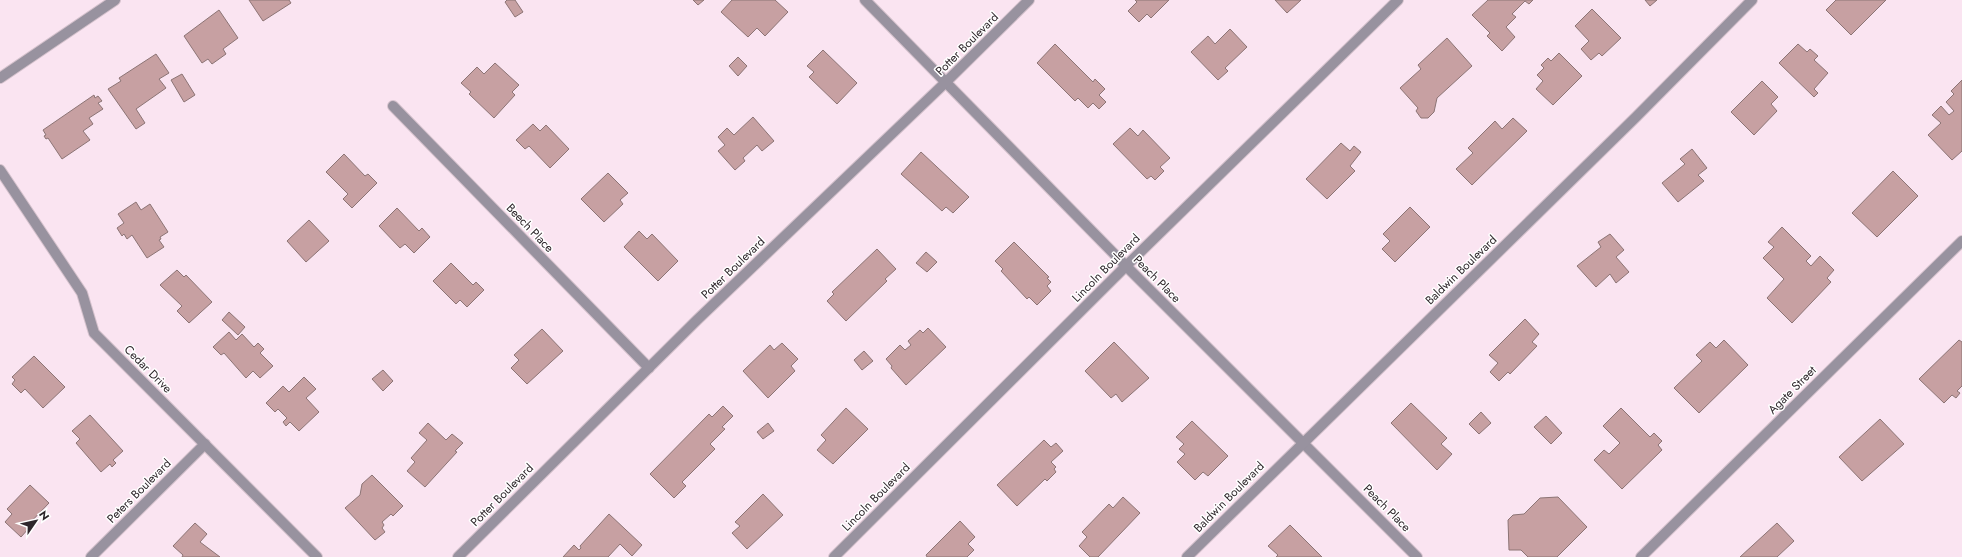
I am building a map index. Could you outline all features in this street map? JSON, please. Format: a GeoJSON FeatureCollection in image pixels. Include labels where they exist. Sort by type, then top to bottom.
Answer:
{"type":"FeatureCollection","features":[{"type":"Feature","properties":{"kind":"street"},"geometry":{"type":"LineString","coordinates":[[0,78],[115,0]]}},
{"type":"Feature","properties":{"kind":"street","name":"Peach Place"},"geometry":{"type":"LineString","coordinates":[[865,0],[1126,266],[1417,557]]}},
{"type":"Feature","properties":{"kind":"street","name":"Potter Boulevard"},"geometry":{"type":"LineString","coordinates":[[458,557],[649,368],[1029,0]]}},
{"type":"Feature","properties":{"kind":"street","name":"Lincoln Boulevard"},"geometry":{"type":"LineString","coordinates":[[834,557],[1126,266],[1398,0]]}},
{"type":"Feature","properties":{"kind":"street","name":"Baldwin Boulevard"},"geometry":{"type":"LineString","coordinates":[[1186,557],[1636,117],[1752,0]]}},
{"type":"Feature","properties":{"kind":"street","name":"Beech Place"},"geometry":{"type":"LineString","coordinates":[[393,106],[649,368]]}},
{"type":"Feature","properties":{"kind":"street","name":"Cedar Drive"},"geometry":{"type":"LineString","coordinates":[[0,170],[82,293],[94,333],[317,557]]}},
{"type":"Feature","properties":{"kind":"street","name":"Agate Street"},"geometry":{"type":"LineString","coordinates":[[1640,557],[1962,241]]}},
{"type":"Feature","properties":{"kind":"street","name":"Peters Boulevard"},"geometry":{"type":"LineString","coordinates":[[91,557],[205,444]]}},
{"type":"Feature","properties":{"kind":"building"},"geometry":{"type":"Polygon","coordinates":[[[249,0],[289,0],[291,3],[263,21],[249,0]]]}},
{"type":"Feature","properties":{"kind":"building"},"geometry":{"type":"Polygon","coordinates":[[[507,0],[515,0],[523,12],[515,17],[505,2],[507,0]]]}},
{"type":"Feature","properties":{"kind":"building"},"geometry":{"type":"Polygon","coordinates":[[[693,0],[704,0],[698,5],[693,0]]]}},
{"type":"Feature","properties":{"kind":"building"},"geometry":{"type":"Polygon","coordinates":[[[732,0],[775,0],[788,12],[765,36],[757,28],[748,37],[721,12],[732,0]]]}},
{"type":"Feature","properties":{"kind":"building"},"geometry":{"type":"Polygon","coordinates":[[[1135,0],[1169,0],[1151,18],[1147,14],[1139,22],[1128,11],[1137,2],[1135,0]]]}},
{"type":"Feature","properties":{"kind":"building"},"geometry":{"type":"Polygon","coordinates":[[[1275,0],[1301,0],[1287,13],[1275,0]]]}},
{"type":"Feature","properties":{"kind":"building"},"geometry":{"type":"Polygon","coordinates":[[[1488,0],[1533,0],[1529,4],[1525,1],[1512,14],[1516,17],[1506,27],[1515,37],[1502,51],[1487,36],[1490,33],[1472,15],[1488,0]]]}},
{"type":"Feature","properties":{"kind":"building"},"geometry":{"type":"Polygon","coordinates":[[[1645,0],[1657,0],[1650,6],[1645,0]]]}},
{"type":"Feature","properties":{"kind":"building"},"geometry":{"type":"Polygon","coordinates":[[[1836,0],[1886,0],[1851,35],[1826,10],[1836,0]]]}},
{"type":"Feature","properties":{"kind":"building"},"geometry":{"type":"Polygon","coordinates":[[[1592,9],[1621,38],[1602,56],[1599,53],[1591,60],[1581,49],[1589,41],[1575,26],[1592,9]]]}},
{"type":"Feature","properties":{"kind":"building"},"geometry":{"type":"Polygon","coordinates":[[[219,10],[238,38],[223,49],[226,54],[212,64],[208,59],[202,63],[184,36],[219,10]]]}},
{"type":"Feature","properties":{"kind":"building"},"geometry":{"type":"Polygon","coordinates":[[[1230,29],[1247,47],[1225,68],[1228,71],[1218,80],[1191,52],[1208,36],[1215,44],[1230,29]]]}},
{"type":"Feature","properties":{"kind":"building"},"geometry":{"type":"Polygon","coordinates":[[[1447,38],[1472,66],[1437,98],[1434,112],[1428,118],[1421,118],[1416,111],[1418,108],[1400,88],[1421,69],[1418,65],[1447,38]]]}},
{"type":"Feature","properties":{"kind":"building"},"geometry":{"type":"Polygon","coordinates":[[[1055,44],[1093,82],[1095,79],[1105,89],[1099,95],[1106,102],[1099,109],[1093,103],[1088,108],[1078,98],[1075,101],[1037,63],[1055,44]]]}},
{"type":"Feature","properties":{"kind":"building"},"geometry":{"type":"Polygon","coordinates":[[[1798,44],[1807,52],[1810,49],[1818,56],[1814,60],[1828,73],[1814,89],[1818,93],[1814,97],[1779,63],[1798,44]]]}},
{"type":"Feature","properties":{"kind":"building"},"geometry":{"type":"Polygon","coordinates":[[[823,50],[857,83],[837,104],[809,77],[814,72],[807,66],[823,50]]]}},
{"type":"Feature","properties":{"kind":"building"},"geometry":{"type":"Polygon","coordinates":[[[1559,53],[1582,76],[1553,105],[1536,89],[1543,81],[1537,75],[1544,68],[1541,65],[1548,58],[1551,61],[1559,53]]]}},
{"type":"Feature","properties":{"kind":"building"},"geometry":{"type":"Polygon","coordinates":[[[156,54],[169,73],[159,79],[166,88],[136,109],[145,123],[136,129],[108,89],[121,81],[119,78],[156,54]]]}},
{"type":"Feature","properties":{"kind":"building"},"geometry":{"type":"Polygon","coordinates":[[[738,57],[747,66],[738,76],[729,66],[738,57]]]}},
{"type":"Feature","properties":{"kind":"building"},"geometry":{"type":"Polygon","coordinates":[[[495,63],[519,85],[512,92],[515,95],[494,118],[469,94],[471,92],[461,83],[477,67],[484,74],[495,63]]]}},
{"type":"Feature","properties":{"kind":"building"},"geometry":{"type":"Polygon","coordinates":[[[182,74],[195,95],[184,102],[171,80],[182,74]]]}},
{"type":"Feature","properties":{"kind":"building"},"geometry":{"type":"Polygon","coordinates":[[[1962,80],[1962,151],[1952,160],[1928,135],[1941,123],[1932,115],[1941,106],[1949,115],[1954,111],[1946,102],[1954,94],[1951,91],[1962,80]]]}},
{"type":"Feature","properties":{"kind":"building"},"geometry":{"type":"Polygon","coordinates":[[[1762,81],[1778,97],[1771,104],[1777,111],[1754,135],[1731,112],[1762,81]]]}},
{"type":"Feature","properties":{"kind":"building"},"geometry":{"type":"Polygon","coordinates":[[[94,95],[95,98],[98,96],[102,101],[98,103],[103,109],[89,118],[93,124],[83,131],[90,140],[62,159],[48,138],[46,139],[44,136],[46,135],[43,130],[94,95]]]}},
{"type":"Feature","properties":{"kind":"building"},"geometry":{"type":"Polygon","coordinates":[[[753,117],[774,141],[762,151],[757,145],[743,158],[745,161],[735,170],[718,151],[725,145],[718,137],[727,128],[734,135],[753,117]]]}},
{"type":"Feature","properties":{"kind":"building"},"geometry":{"type":"Polygon","coordinates":[[[1513,118],[1527,131],[1472,185],[1456,169],[1473,153],[1468,148],[1495,121],[1502,129],[1513,118]]]}},
{"type":"Feature","properties":{"kind":"building"},"geometry":{"type":"Polygon","coordinates":[[[533,124],[540,131],[546,125],[569,149],[550,168],[529,146],[525,149],[516,140],[533,124]]]}},
{"type":"Feature","properties":{"kind":"building"},"geometry":{"type":"Polygon","coordinates":[[[1130,128],[1138,136],[1143,130],[1170,158],[1160,167],[1164,171],[1155,180],[1151,176],[1147,179],[1113,144],[1130,128]]]}},
{"type":"Feature","properties":{"kind":"building"},"geometry":{"type":"Polygon","coordinates":[[[1341,143],[1350,151],[1354,146],[1361,152],[1350,166],[1355,171],[1327,199],[1306,179],[1341,143]]]}},
{"type":"Feature","properties":{"kind":"building"},"geometry":{"type":"Polygon","coordinates":[[[1692,149],[1707,168],[1698,175],[1704,181],[1678,202],[1662,183],[1685,164],[1680,159],[1692,149]]]}},
{"type":"Feature","properties":{"kind":"building"},"geometry":{"type":"Polygon","coordinates":[[[921,152],[969,197],[953,213],[946,207],[942,211],[901,174],[921,152]]]}},
{"type":"Feature","properties":{"kind":"building"},"geometry":{"type":"Polygon","coordinates":[[[344,154],[365,176],[368,174],[377,183],[352,208],[343,199],[348,194],[326,172],[344,154]]]}},
{"type":"Feature","properties":{"kind":"building"},"geometry":{"type":"Polygon","coordinates":[[[1893,171],[1918,196],[1877,237],[1852,213],[1893,171]]]}},
{"type":"Feature","properties":{"kind":"building"},"geometry":{"type":"Polygon","coordinates":[[[608,173],[628,193],[620,200],[623,204],[604,222],[581,199],[608,173]]]}},
{"type":"Feature","properties":{"kind":"building"},"geometry":{"type":"Polygon","coordinates":[[[136,202],[141,210],[150,204],[168,232],[160,237],[161,239],[159,240],[164,247],[147,258],[132,235],[127,239],[124,234],[122,236],[117,228],[124,223],[118,214],[136,202]]]}},
{"type":"Feature","properties":{"kind":"building"},"geometry":{"type":"Polygon","coordinates":[[[1410,207],[1430,227],[1395,262],[1382,249],[1390,241],[1383,234],[1410,207]]]}},
{"type":"Feature","properties":{"kind":"building"},"geometry":{"type":"Polygon","coordinates":[[[397,208],[419,231],[422,228],[430,237],[414,253],[405,244],[400,248],[379,226],[397,208]]]}},
{"type":"Feature","properties":{"kind":"building"},"geometry":{"type":"Polygon","coordinates":[[[309,220],[329,241],[306,262],[287,241],[309,220]]]}},
{"type":"Feature","properties":{"kind":"building"},"geometry":{"type":"Polygon","coordinates":[[[1782,227],[1811,256],[1806,261],[1811,266],[1820,256],[1834,270],[1827,278],[1831,282],[1792,323],[1767,298],[1784,279],[1763,258],[1774,247],[1768,242],[1782,227]]]}},
{"type":"Feature","properties":{"kind":"building"},"geometry":{"type":"Polygon","coordinates":[[[639,231],[647,239],[652,234],[678,261],[658,281],[624,247],[639,231]]]}},
{"type":"Feature","properties":{"kind":"building"},"geometry":{"type":"Polygon","coordinates":[[[1610,234],[1624,250],[1616,257],[1629,272],[1616,283],[1610,274],[1596,287],[1577,266],[1601,247],[1598,242],[1610,234]]]}},
{"type":"Feature","properties":{"kind":"building"},"geometry":{"type":"Polygon","coordinates":[[[1014,242],[1049,277],[1047,278],[1051,282],[1047,286],[1051,291],[1037,305],[1029,297],[1027,299],[1001,271],[1003,269],[995,261],[1014,242]]]}},
{"type":"Feature","properties":{"kind":"building"},"geometry":{"type":"Polygon","coordinates":[[[877,249],[896,269],[885,279],[887,281],[846,321],[827,301],[834,294],[832,292],[877,249]]]}},
{"type":"Feature","properties":{"kind":"building"},"geometry":{"type":"Polygon","coordinates":[[[926,252],[937,262],[927,272],[916,263],[926,252]]]}},
{"type":"Feature","properties":{"kind":"building"},"geometry":{"type":"Polygon","coordinates":[[[451,263],[473,285],[476,282],[484,290],[467,307],[460,300],[456,304],[433,281],[451,263]]]}},
{"type":"Feature","properties":{"kind":"building"},"geometry":{"type":"Polygon","coordinates":[[[177,270],[184,277],[186,275],[212,302],[189,323],[177,311],[182,306],[160,285],[177,270]]]}},
{"type":"Feature","properties":{"kind":"building"},"geometry":{"type":"Polygon","coordinates":[[[229,312],[245,327],[238,335],[222,320],[229,312]]]}},
{"type":"Feature","properties":{"kind":"building"},"geometry":{"type":"Polygon","coordinates":[[[1525,319],[1539,334],[1532,342],[1537,346],[1510,374],[1508,372],[1499,381],[1490,372],[1498,363],[1489,355],[1525,319]]]}},
{"type":"Feature","properties":{"kind":"building"},"geometry":{"type":"Polygon","coordinates":[[[928,328],[946,347],[906,385],[891,368],[892,366],[886,359],[900,345],[905,350],[911,345],[908,341],[920,330],[923,333],[928,328]]]}},
{"type":"Feature","properties":{"kind":"building"},"geometry":{"type":"Polygon","coordinates":[[[542,329],[563,351],[527,384],[511,368],[519,360],[514,355],[542,329]]]}},
{"type":"Feature","properties":{"kind":"building"},"geometry":{"type":"Polygon","coordinates":[[[229,332],[236,340],[242,334],[254,347],[258,343],[264,349],[260,353],[273,366],[260,378],[253,371],[246,378],[224,353],[221,355],[213,347],[229,332]]]}},
{"type":"Feature","properties":{"kind":"building"},"geometry":{"type":"Polygon","coordinates":[[[1724,340],[1748,365],[1699,413],[1674,388],[1702,361],[1696,355],[1710,342],[1716,348],[1724,340]]]}},
{"type":"Feature","properties":{"kind":"building"},"geometry":{"type":"Polygon","coordinates":[[[1959,340],[1962,342],[1962,386],[1957,391],[1960,393],[1956,398],[1952,395],[1944,403],[1919,379],[1959,340]]]}},
{"type":"Feature","properties":{"kind":"building"},"geometry":{"type":"Polygon","coordinates":[[[1114,342],[1149,378],[1122,402],[1116,394],[1111,398],[1085,371],[1114,342]]]}},
{"type":"Feature","properties":{"kind":"building"},"geometry":{"type":"Polygon","coordinates":[[[782,343],[798,359],[791,366],[795,371],[768,398],[743,371],[770,345],[774,350],[782,343]]]}},
{"type":"Feature","properties":{"kind":"building"},"geometry":{"type":"Polygon","coordinates":[[[864,351],[873,361],[862,370],[854,360],[864,351]]]}},
{"type":"Feature","properties":{"kind":"building"},"geometry":{"type":"Polygon","coordinates":[[[34,356],[65,387],[43,408],[25,389],[21,393],[12,384],[15,380],[12,377],[34,356]]]}},
{"type":"Feature","properties":{"kind":"building"},"geometry":{"type":"Polygon","coordinates":[[[383,370],[393,381],[383,391],[372,379],[383,370]]]}},
{"type":"Feature","properties":{"kind":"building"},"geometry":{"type":"Polygon","coordinates":[[[304,377],[316,389],[306,398],[319,412],[299,431],[290,422],[286,426],[283,422],[287,418],[278,409],[275,412],[266,403],[283,386],[289,392],[304,377]]]}},
{"type":"Feature","properties":{"kind":"building"},"geometry":{"type":"Polygon","coordinates":[[[1411,403],[1447,438],[1441,444],[1452,454],[1437,470],[1391,423],[1411,403]]]}},
{"type":"Feature","properties":{"kind":"building"},"geometry":{"type":"Polygon","coordinates":[[[723,406],[733,416],[722,427],[725,429],[710,444],[715,449],[682,482],[686,486],[674,498],[650,474],[709,414],[712,417],[723,406]]]}},
{"type":"Feature","properties":{"kind":"building"},"geometry":{"type":"Polygon","coordinates":[[[846,408],[868,429],[833,464],[817,450],[826,440],[821,435],[846,408]]]}},
{"type":"Feature","properties":{"kind":"building"},"geometry":{"type":"Polygon","coordinates":[[[1621,408],[1650,437],[1654,433],[1662,441],[1658,445],[1662,450],[1622,489],[1594,460],[1604,450],[1609,454],[1620,443],[1603,426],[1621,408]]]}},
{"type":"Feature","properties":{"kind":"building"},"geometry":{"type":"Polygon","coordinates":[[[1481,412],[1491,423],[1479,434],[1469,424],[1481,412]]]}},
{"type":"Feature","properties":{"kind":"building"},"geometry":{"type":"Polygon","coordinates":[[[90,415],[123,451],[113,460],[116,463],[112,467],[110,464],[101,472],[76,443],[80,439],[72,431],[90,415]]]}},
{"type":"Feature","properties":{"kind":"building"},"geometry":{"type":"Polygon","coordinates":[[[1546,416],[1562,433],[1551,444],[1534,427],[1546,416]]]}},
{"type":"Feature","properties":{"kind":"building"},"geometry":{"type":"Polygon","coordinates":[[[1880,419],[1904,444],[1862,481],[1839,457],[1880,419]]]}},
{"type":"Feature","properties":{"kind":"building"},"geometry":{"type":"Polygon","coordinates":[[[1192,421],[1228,456],[1208,476],[1203,472],[1195,480],[1177,462],[1185,454],[1179,449],[1184,444],[1176,437],[1192,421]]]}},
{"type":"Feature","properties":{"kind":"building"},"geometry":{"type":"Polygon","coordinates":[[[428,423],[446,440],[452,434],[463,443],[455,451],[457,452],[425,487],[407,471],[415,462],[411,458],[427,440],[419,433],[428,423]]]}},
{"type":"Feature","properties":{"kind":"building"},"geometry":{"type":"Polygon","coordinates":[[[768,423],[774,431],[763,439],[757,432],[768,423]]]}},
{"type":"Feature","properties":{"kind":"building"},"geometry":{"type":"Polygon","coordinates":[[[1044,440],[1051,447],[1056,443],[1063,451],[1051,462],[1056,467],[1054,469],[1056,472],[1047,481],[1045,479],[1017,506],[997,485],[1044,440]]]}},
{"type":"Feature","properties":{"kind":"building"},"geometry":{"type":"Polygon","coordinates":[[[372,475],[403,506],[393,516],[391,514],[382,522],[384,525],[382,528],[385,532],[375,540],[345,508],[360,495],[362,484],[372,475]]]}},
{"type":"Feature","properties":{"kind":"building"},"geometry":{"type":"Polygon","coordinates":[[[30,485],[49,503],[27,526],[29,528],[21,537],[5,522],[12,514],[7,509],[30,485]]]}},
{"type":"Feature","properties":{"kind":"building"},"geometry":{"type":"Polygon","coordinates":[[[763,494],[783,515],[747,549],[732,533],[740,526],[735,522],[763,494]]]}},
{"type":"Feature","properties":{"kind":"building"},"geometry":{"type":"Polygon","coordinates":[[[1123,497],[1140,513],[1098,557],[1090,557],[1079,546],[1087,537],[1082,532],[1109,504],[1113,508],[1123,497]]]}},
{"type":"Feature","properties":{"kind":"building"},"geometry":{"type":"Polygon","coordinates":[[[1558,497],[1587,527],[1557,557],[1528,557],[1521,550],[1509,550],[1508,520],[1513,515],[1524,514],[1540,498],[1558,497]]]}},
{"type":"Feature","properties":{"kind":"building"},"geometry":{"type":"Polygon","coordinates":[[[609,514],[642,545],[632,556],[620,544],[608,557],[563,557],[574,545],[579,550],[581,548],[580,546],[609,514]]]}},
{"type":"Feature","properties":{"kind":"building"},"geometry":{"type":"Polygon","coordinates":[[[960,521],[975,537],[968,544],[974,550],[967,557],[927,557],[926,555],[960,521]]]}},
{"type":"Feature","properties":{"kind":"building"},"geometry":{"type":"Polygon","coordinates":[[[195,523],[207,534],[200,542],[220,557],[182,557],[183,555],[173,546],[195,523]]]}},
{"type":"Feature","properties":{"kind":"building"},"geometry":{"type":"Polygon","coordinates":[[[1777,523],[1794,541],[1777,557],[1740,557],[1777,523]]]}},
{"type":"Feature","properties":{"kind":"building"},"geometry":{"type":"Polygon","coordinates":[[[1290,525],[1322,557],[1276,557],[1278,555],[1268,546],[1290,525]]]}}]}
